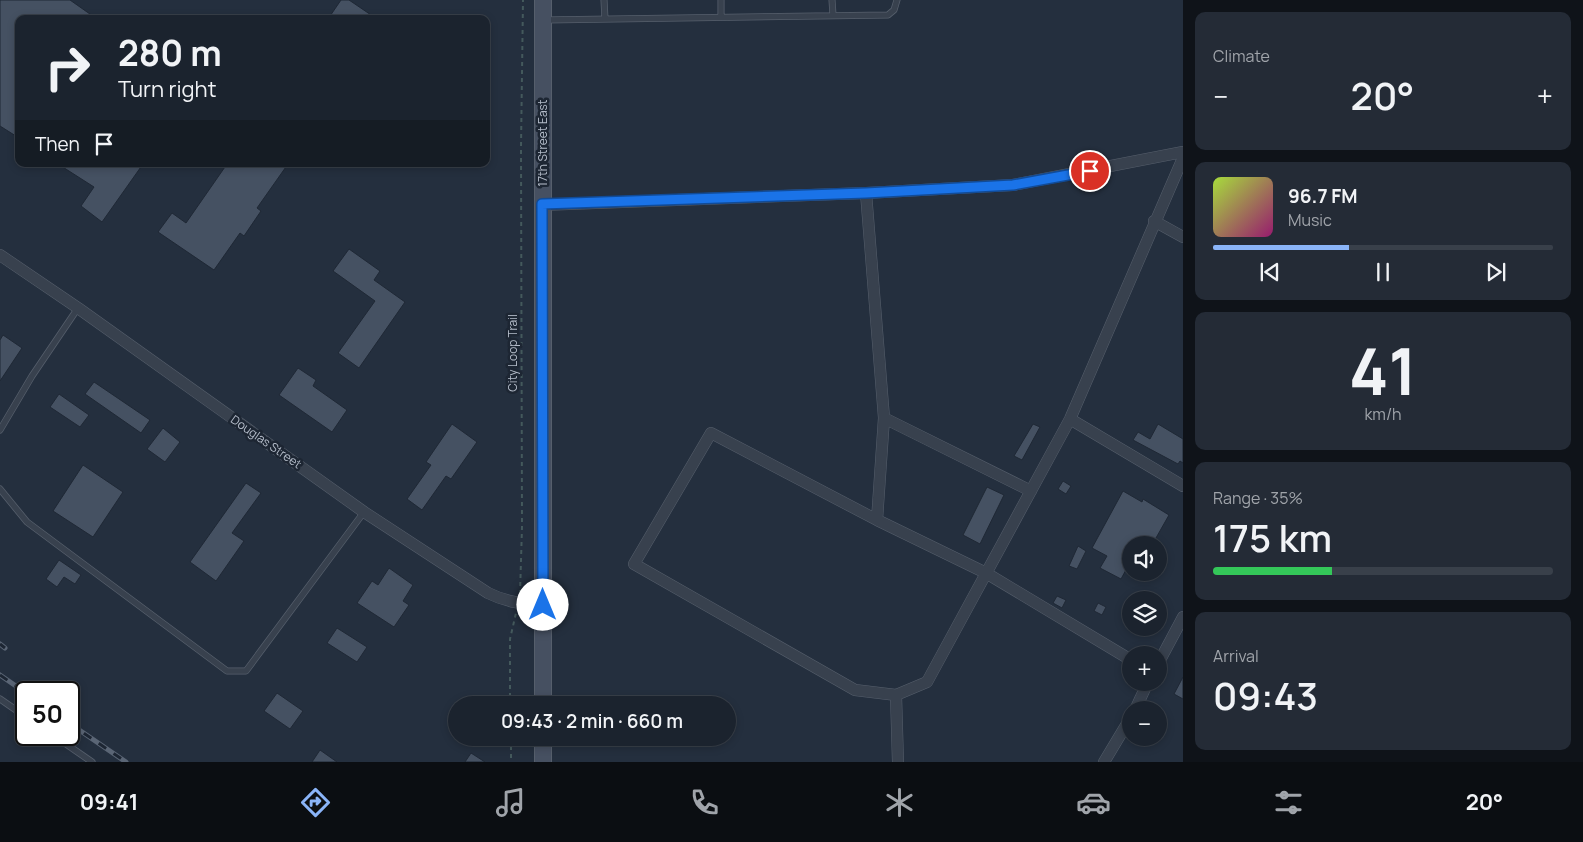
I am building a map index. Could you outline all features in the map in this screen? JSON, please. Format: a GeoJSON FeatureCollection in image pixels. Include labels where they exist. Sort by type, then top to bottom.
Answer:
{"type":"FeatureCollection","features":[{"type":"Feature","properties":{"kind":"main road","name":"17th Street East"},"geometry":{"type":"LineString","coordinates":[[543,0],[543,696]]}},
{"type":"Feature","properties":{"kind":"main road"},"geometry":{"type":"LineString","coordinates":[[543,746],[543,762]]}},
{"type":"Feature","properties":{"kind":"street"},"geometry":{"type":"LineString","coordinates":[[542,204],[866,193],[1013,185],[1183,152]]}},
{"type":"Feature","properties":{"kind":"street"},"geometry":{"type":"LineString","coordinates":[[1122,655],[986,573],[877,520],[711,433],[634,564],[854,690],[896,695],[926,682],[986,573],[1031,491],[1070,419],[1154,221],[1183,158]]}},
{"type":"Feature","properties":{"kind":"street"},"geometry":{"type":"LineString","coordinates":[[866,193],[884,418],[877,520]]}},
{"type":"Feature","properties":{"kind":"street"},"geometry":{"type":"LineString","coordinates":[[1154,221],[1183,237]]}},
{"type":"Feature","properties":{"kind":"street","name":"Douglas Street"},"geometry":{"type":"LineString","coordinates":[[0,255],[78,308],[364,512],[488,592],[502,600],[543,605]]}},
{"type":"Feature","properties":{"kind":"street"},"geometry":{"type":"LineString","coordinates":[[884,418],[1031,491]]}},
{"type":"Feature","properties":{"kind":"street"},"geometry":{"type":"LineString","coordinates":[[1070,419],[1183,486]]}},
{"type":"Feature","properties":{"kind":"street"},"geometry":{"type":"LineString","coordinates":[[1167,647],[1183,617]]}},
{"type":"Feature","properties":{"kind":"street"},"geometry":{"type":"LineString","coordinates":[[896,695],[898,762]]}},
{"type":"Feature","properties":{"kind":"street"},"geometry":{"type":"LineString","coordinates":[[1104,762],[1122,732]]}},
{"type":"Feature","properties":{"kind":"lane"},"geometry":{"type":"LineString","coordinates":[[604,0],[605,19]]}},
{"type":"Feature","properties":{"kind":"lane"},"geometry":{"type":"LineString","coordinates":[[721,0],[721,17]]}},
{"type":"Feature","properties":{"kind":"lane"},"geometry":{"type":"LineString","coordinates":[[832,0],[832,14]]}},
{"type":"Feature","properties":{"kind":"lane"},"geometry":{"type":"LineString","coordinates":[[543,20],[832,14],[888,15],[894,10],[897,0]]}},
{"type":"Feature","properties":{"kind":"lane"},"geometry":{"type":"LineString","coordinates":[[0,430],[32,376],[78,308]]}},
{"type":"Feature","properties":{"kind":"lane"},"geometry":{"type":"LineString","coordinates":[[0,489],[27,522],[227,671],[246,671],[364,512]]}},
{"type":"Feature","properties":{"kind":"lane"},"geometry":{"type":"LineString","coordinates":[[0,699],[15,709]]}},
{"type":"Feature","properties":{"kind":"lane"},"geometry":{"type":"LineString","coordinates":[[68,746],[92,762]]}},
{"type":"Feature","properties":{"kind":"path","name":"City Loop Trail"},"geometry":{"type":"LineString","coordinates":[[510,696],[510,639],[522,584],[521,147],[523,0]]}},
{"type":"Feature","properties":{"kind":"path"},"geometry":{"type":"LineString","coordinates":[[510,746],[511,762]]}},
{"type":"Feature","properties":{"kind":"building"},"geometry":{"type":"Polygon","coordinates":[[[0,0],[70,0],[91,15],[15,15],[15,135],[0,126],[0,0]]]}},
{"type":"Feature","properties":{"kind":"building"},"geometry":{"type":"Polygon","coordinates":[[[341,0],[349,0],[371,15],[331,15],[341,0]]]}},
{"type":"Feature","properties":{"kind":"building"},"geometry":{"type":"Polygon","coordinates":[[[63,167],[141,167],[102,222],[81,206],[94,187],[63,167]]]}},
{"type":"Feature","properties":{"kind":"building"},"geometry":{"type":"Polygon","coordinates":[[[225,167],[286,167],[257,208],[261,211],[244,236],[240,233],[214,270],[158,232],[172,213],[186,223],[225,167]]]}},
{"type":"Feature","properties":{"kind":"building"},"geometry":{"type":"Polygon","coordinates":[[[349,249],[380,271],[374,280],[405,302],[359,368],[338,353],[375,301],[333,271],[349,249]]]}},
{"type":"Feature","properties":{"kind":"building"},"geometry":{"type":"Polygon","coordinates":[[[3,335],[22,348],[0,381],[0,340],[3,335]]]}},
{"type":"Feature","properties":{"kind":"building"},"geometry":{"type":"Polygon","coordinates":[[[298,368],[316,380],[313,386],[347,410],[332,432],[279,395],[298,368]]]}},
{"type":"Feature","properties":{"kind":"building"},"geometry":{"type":"Polygon","coordinates":[[[94,382],[150,420],[141,433],[85,394],[94,382]]]}},
{"type":"Feature","properties":{"kind":"building"},"geometry":{"type":"Polygon","coordinates":[[[59,394],[89,415],[80,427],[50,407],[59,394]]]}},
{"type":"Feature","properties":{"kind":"building"},"geometry":{"type":"Polygon","coordinates":[[[452,424],[477,442],[451,479],[446,476],[422,510],[407,499],[431,465],[426,462],[452,424]]]}},
{"type":"Feature","properties":{"kind":"building"},"geometry":{"type":"Polygon","coordinates":[[[1033,424],[1040,427],[1022,460],[1014,456],[1033,424]]]}},
{"type":"Feature","properties":{"kind":"building"},"geometry":{"type":"Polygon","coordinates":[[[1158,424],[1183,439],[1183,463],[1180,461],[1178,464],[1133,440],[1138,432],[1150,439],[1158,424]]]}},
{"type":"Feature","properties":{"kind":"building"},"geometry":{"type":"Polygon","coordinates":[[[163,428],[180,442],[165,462],[147,449],[163,428]]]}},
{"type":"Feature","properties":{"kind":"building"},"geometry":{"type":"Polygon","coordinates":[[[83,465],[123,492],[93,537],[53,511],[83,465]]]}},
{"type":"Feature","properties":{"kind":"building"},"geometry":{"type":"Polygon","coordinates":[[[1063,481],[1071,486],[1066,494],[1058,489],[1063,481]]]}},
{"type":"Feature","properties":{"kind":"building"},"geometry":{"type":"Polygon","coordinates":[[[246,483],[261,493],[232,533],[244,541],[216,581],[190,562],[246,483]]]}},
{"type":"Feature","properties":{"kind":"building"},"geometry":{"type":"Polygon","coordinates":[[[987,487],[1004,495],[980,544],[963,535],[987,487]]]}},
{"type":"Feature","properties":{"kind":"building"},"geometry":{"type":"Polygon","coordinates":[[[1123,491],[1142,502],[1143,499],[1169,515],[1157,536],[1122,536],[1121,579],[1100,568],[1107,556],[1092,548],[1123,491]]]}},
{"type":"Feature","properties":{"kind":"building"},"geometry":{"type":"Polygon","coordinates":[[[1078,546],[1086,551],[1077,569],[1069,566],[1078,546]]]}},
{"type":"Feature","properties":{"kind":"building"},"geometry":{"type":"Polygon","coordinates":[[[59,560],[81,575],[75,584],[64,577],[57,587],[46,579],[59,560]]]}},
{"type":"Feature","properties":{"kind":"building"},"geometry":{"type":"Polygon","coordinates":[[[389,568],[413,585],[403,601],[409,605],[394,627],[357,603],[372,581],[378,585],[389,568]]]}},
{"type":"Feature","properties":{"kind":"building"},"geometry":{"type":"Polygon","coordinates":[[[1057,596],[1066,600],[1062,608],[1053,603],[1057,596]]]}},
{"type":"Feature","properties":{"kind":"building"},"geometry":{"type":"Polygon","coordinates":[[[1098,603],[1106,607],[1102,615],[1094,611],[1098,603]]]}},
{"type":"Feature","properties":{"kind":"building"},"geometry":{"type":"Polygon","coordinates":[[[337,628],[367,647],[357,662],[327,643],[337,628]]]}},
{"type":"Feature","properties":{"kind":"building"},"geometry":{"type":"Polygon","coordinates":[[[1183,677],[1183,699],[1174,694],[1183,677]]]}},
{"type":"Feature","properties":{"kind":"building"},"geometry":{"type":"Polygon","coordinates":[[[277,693],[303,711],[290,729],[264,711],[277,693]]]}},
{"type":"Feature","properties":{"kind":"building"},"geometry":{"type":"Polygon","coordinates":[[[320,750],[337,762],[312,762],[320,750]]]}},
{"type":"Feature","properties":{"kind":"building"},"geometry":{"type":"Polygon","coordinates":[[[471,753],[485,762],[465,762],[471,753]]]}},
{"type":"Feature","properties":{"kind":"railway"},"geometry":{"type":"LineString","coordinates":[[0,644],[5,648]]}},
{"type":"Feature","properties":{"kind":"railway"},"geometry":{"type":"LineString","coordinates":[[0,675],[15,685]]}},
{"type":"Feature","properties":{"kind":"railway"},"geometry":{"type":"LineString","coordinates":[[80,731],[126,762]]}},
{"type":"Feature","properties":{"kind":"route"},"geometry":{"type":"LineString","coordinates":[[543,605],[542,204],[866,193],[1013,185],[1090,171]]}}]}
